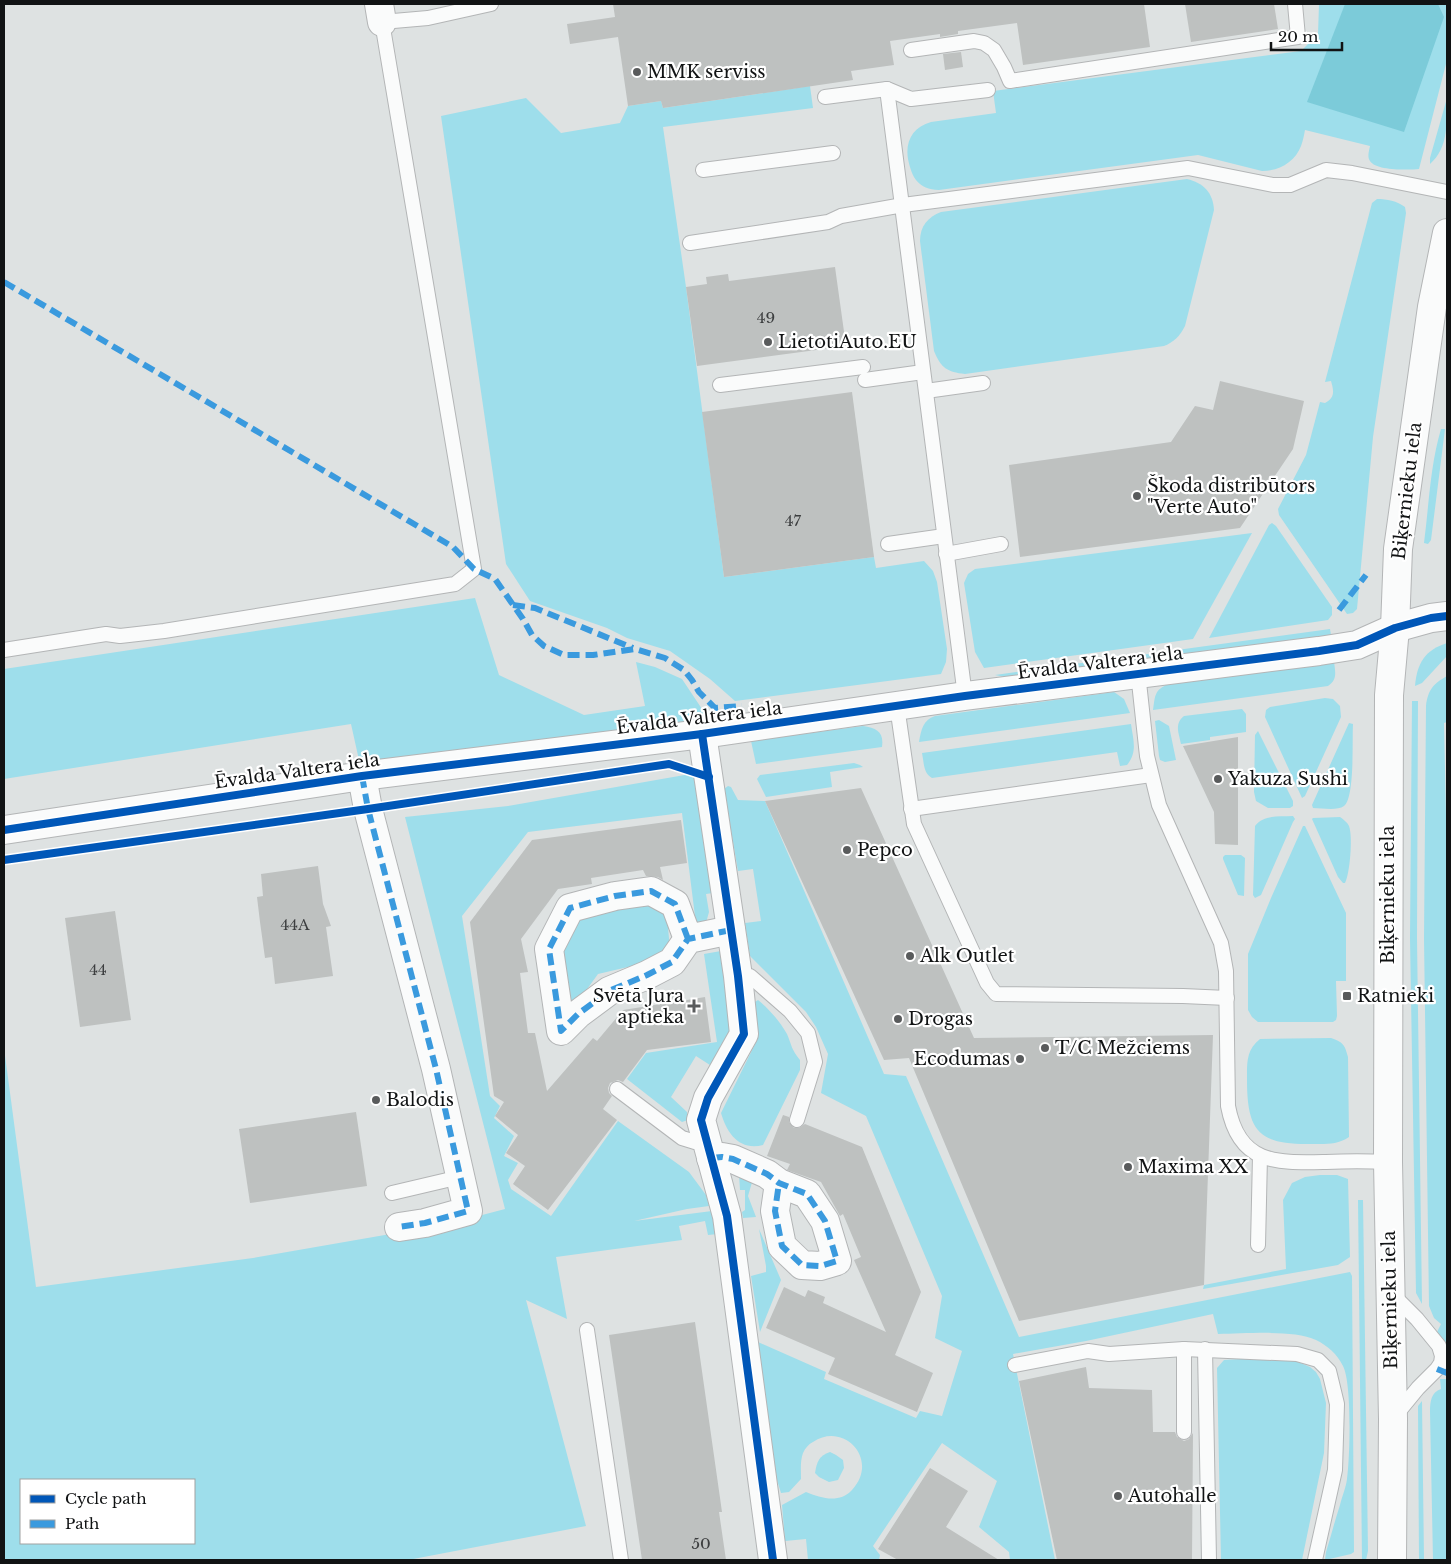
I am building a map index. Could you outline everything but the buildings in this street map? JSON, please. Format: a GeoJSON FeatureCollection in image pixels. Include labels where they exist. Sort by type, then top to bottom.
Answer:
{"type":"FeatureCollection","features":[{"type":"Feature","properties":{"kind":"street","name":"Biķernieku iela"},"geometry":{"type":"LineString","coordinates":[[1392,1560],[1393,1419],[1388,1162],[1389,695],[1395,628],[1398,549],[1432,307],[1447,233]]}},
{"type":"Feature","properties":{"kind":"street","name":"Ēvalda Valtera iela"},"geometry":{"type":"LineString","coordinates":[[4,830],[362,776],[702,734],[965,696],[1357,645],[1395,628],[1431,618],[1447,616]]}},
{"type":"Feature","properties":{"kind":"street"},"geometry":{"type":"LineString","coordinates":[[702,734],[738,976],[744,1034],[708,1098],[701,1120],[727,1216],[773,1560]]}},
{"type":"Feature","properties":{"kind":"street"},"geometry":{"type":"LineString","coordinates":[[362,776],[368,809],[436,1069],[468,1211],[399,1227]]}},
{"type":"Feature","properties":{"kind":"street"},"geometry":{"type":"LineString","coordinates":[[688,939],[675,904],[650,891],[615,896],[570,908],[549,949],[561,1030],[578,1014],[609,991],[648,975],[672,962],[688,939],[731,930]]}},
{"type":"Feature","properties":{"kind":"street"},"geometry":{"type":"LineString","coordinates":[[708,1148],[722,1157],[733,1159],[767,1174],[779,1183]]}},
{"type":"Feature","properties":{"kind":"lane"},"geometry":{"type":"LineString","coordinates":[[4,650],[106,634],[120,636],[164,631],[455,584],[474,568],[381,13],[428,18],[491,4]]}},
{"type":"Feature","properties":{"kind":"lane"},"geometry":{"type":"LineString","coordinates":[[912,50],[974,41],[984,43],[994,50],[1010,82],[1298,37],[1295,4]]}},
{"type":"Feature","properties":{"kind":"lane"},"geometry":{"type":"LineString","coordinates":[[887,90],[965,696]]}},
{"type":"Feature","properties":{"kind":"lane"},"geometry":{"type":"LineString","coordinates":[[825,98],[887,90],[911,99],[988,90]]}},
{"type":"Feature","properties":{"kind":"lane"},"geometry":{"type":"LineString","coordinates":[[703,170],[833,153]]}},
{"type":"Feature","properties":{"kind":"lane"},"geometry":{"type":"LineString","coordinates":[[690,243],[828,222],[841,216],[903,205],[1188,168],[1273,185],[1290,185],[1326,170],[1352,173],[1447,192]]}},
{"type":"Feature","properties":{"kind":"lane"},"geometry":{"type":"LineString","coordinates":[[720,385],[864,374],[923,372]]}},
{"type":"Feature","properties":{"kind":"lane"},"geometry":{"type":"LineString","coordinates":[[926,391],[983,383]]}},
{"type":"Feature","properties":{"kind":"lane"},"geometry":{"type":"LineString","coordinates":[[888,544],[944,536]]}},
{"type":"Feature","properties":{"kind":"lane"},"geometry":{"type":"LineString","coordinates":[[946,554],[1001,544]]}},
{"type":"Feature","properties":{"kind":"lane"},"geometry":{"type":"LineString","coordinates":[[1138,673],[1147,756],[1159,805],[1221,943],[1226,971],[1228,1106],[1231,1121],[1237,1134],[1246,1146],[1260,1156],[1271,1160],[1291,1162],[1388,1162]]}},
{"type":"Feature","properties":{"kind":"lane"},"geometry":{"type":"LineString","coordinates":[[896,706],[914,824],[987,983],[996,994],[1227,998]]}},
{"type":"Feature","properties":{"kind":"lane"},"geometry":{"type":"LineString","coordinates":[[911,809],[1151,775]]}},
{"type":"Feature","properties":{"kind":"lane"},"geometry":{"type":"LineString","coordinates":[[738,976],[750,976],[790,1011],[808,1033],[815,1062],[797,1120]]}},
{"type":"Feature","properties":{"kind":"lane"},"geometry":{"type":"LineString","coordinates":[[617,1090],[682,1138],[708,1148]]}},
{"type":"Feature","properties":{"kind":"lane"},"geometry":{"type":"LineString","coordinates":[[1258,1245],[1260,1156]]}},
{"type":"Feature","properties":{"kind":"lane"},"geometry":{"type":"LineString","coordinates":[[392,1193],[460,1177]]}},
{"type":"Feature","properties":{"kind":"lane"},"geometry":{"type":"LineString","coordinates":[[1390,1291],[1417,1319],[1439,1346],[1442,1356],[1441,1363],[1437,1369],[1418,1388],[1393,1419]]}},
{"type":"Feature","properties":{"kind":"lane"},"geometry":{"type":"LineString","coordinates":[[587,1330],[621,1560]]}},
{"type":"Feature","properties":{"kind":"lane"},"geometry":{"type":"LineString","coordinates":[[1184,1349],[1184,1432]]}},
{"type":"Feature","properties":{"kind":"lane"},"geometry":{"type":"LineString","coordinates":[[1015,1365],[1088,1351],[1109,1354],[1184,1349],[1296,1354],[1318,1360],[1329,1371],[1338,1404],[1335,1470],[1315,1560]]}},
{"type":"Feature","properties":{"kind":"lane"},"geometry":{"type":"LineString","coordinates":[[1205,1349],[1209,1560]]}},
{"type":"Feature","properties":{"kind":"shaded area"},"geometry":{"type":"Polygon","coordinates":[[[1319,4],[1447,4],[1447,60],[1419,169],[1408,170],[1379,167],[1369,159],[1370,146],[1305,130],[1301,146],[1295,157],[1286,164],[1268,171],[1198,155],[939,190],[921,185],[914,177],[907,152],[909,141],[915,131],[919,127],[931,122],[996,113],[993,91],[1301,51],[1318,34],[1319,4]]]}},
{"type":"Feature","properties":{"kind":"shaded area"},"geometry":{"type":"Polygon","coordinates":[[[1345,4],[1438,4],[1444,17],[1404,132],[1307,102],[1345,4]]]}},
{"type":"Feature","properties":{"kind":"shaded area"},"geometry":{"type":"Polygon","coordinates":[[[810,86],[813,108],[663,127],[724,577],[874,557],[876,568],[924,561],[933,571],[937,582],[947,649],[946,662],[941,674],[735,701],[710,679],[670,651],[627,638],[607,628],[530,601],[506,564],[441,116],[526,98],[561,133],[620,123],[628,106],[661,101],[663,108],[810,86]]]}},
{"type":"Feature","properties":{"kind":"shaded area"},"geometry":{"type":"Polygon","coordinates":[[[1447,98],[1447,124],[1444,142],[1441,150],[1430,164],[1430,158],[1447,98]]]}},
{"type":"Feature","properties":{"kind":"shaded area"},"geometry":{"type":"Polygon","coordinates":[[[1187,179],[1198,183],[1206,189],[1212,198],[1214,210],[1185,326],[1174,341],[1164,346],[965,374],[945,368],[939,361],[934,351],[920,241],[923,227],[932,217],[941,212],[1187,179]]]}},
{"type":"Feature","properties":{"kind":"shaded area"},"geometry":{"type":"Polygon","coordinates":[[[1377,199],[1399,203],[1405,207],[1406,213],[1373,437],[1357,609],[1353,613],[1347,614],[1279,515],[1278,509],[1306,455],[1320,402],[1325,403],[1332,396],[1331,381],[1325,382],[1372,203],[1377,199]]]}},
{"type":"Feature","properties":{"kind":"shaded area"},"geometry":{"type":"Polygon","coordinates":[[[1441,429],[1445,429],[1431,540],[1428,544],[1424,543],[1430,486],[1434,457],[1441,429]]]}},
{"type":"Feature","properties":{"kind":"shaded area"},"geometry":{"type":"Polygon","coordinates":[[[1272,523],[1276,526],[1332,607],[1332,615],[1328,620],[1209,638],[1269,525],[1272,523]]]}},
{"type":"Feature","properties":{"kind":"shaded area"},"geometry":{"type":"Polygon","coordinates":[[[1252,533],[1193,639],[984,668],[975,652],[964,583],[968,574],[975,569],[1252,533]]]}},
{"type":"Feature","properties":{"kind":"shaded area"},"geometry":{"type":"Polygon","coordinates":[[[475,598],[499,675],[584,715],[645,706],[636,662],[655,667],[682,679],[704,712],[731,716],[361,769],[351,724],[4,779],[4,669],[475,598]]]}},
{"type":"Feature","properties":{"kind":"shaded area"},"geometry":{"type":"Polygon","coordinates":[[[1330,629],[1331,635],[1022,678],[995,675],[1330,629]]]}},
{"type":"Feature","properties":{"kind":"shaded area"},"geometry":{"type":"Polygon","coordinates":[[[1447,643],[1447,656],[1422,683],[1415,686],[1420,664],[1424,658],[1433,649],[1447,643]]]}},
{"type":"Feature","properties":{"kind":"shaded area"},"geometry":{"type":"Polygon","coordinates":[[[1334,661],[1335,678],[1328,686],[1153,710],[1157,692],[1166,685],[1334,661]]]}},
{"type":"Feature","properties":{"kind":"shaded area"},"geometry":{"type":"Polygon","coordinates":[[[1447,676],[1447,722],[1444,723],[1447,860],[1447,1352],[1437,1332],[1441,1324],[1434,1318],[1429,1306],[1424,938],[1426,706],[1432,688],[1447,676]]]}},
{"type":"Feature","properties":{"kind":"shaded area"},"geometry":{"type":"Polygon","coordinates":[[[1114,692],[1124,699],[1130,713],[919,742],[925,723],[935,716],[1114,692]]]}},
{"type":"Feature","properties":{"kind":"shaded area"},"geometry":{"type":"Polygon","coordinates":[[[1325,698],[1333,699],[1340,706],[1341,717],[1305,796],[1302,798],[1265,717],[1266,710],[1270,707],[1325,698]]]}},
{"type":"Feature","properties":{"kind":"shaded area"},"geometry":{"type":"Polygon","coordinates":[[[1412,701],[1418,701],[1417,938],[1422,1304],[1416,1293],[1410,938],[1412,701]]]}},
{"type":"Feature","properties":{"kind":"shaded area"},"geometry":{"type":"Polygon","coordinates":[[[1242,709],[1246,714],[1246,732],[1210,737],[1210,740],[1181,744],[1178,725],[1184,716],[1242,709]]]}},
{"type":"Feature","properties":{"kind":"shaded area"},"geometry":{"type":"Polygon","coordinates":[[[1159,720],[1169,726],[1176,760],[1165,762],[1160,760],[1155,721],[1159,720]]]}},
{"type":"Feature","properties":{"kind":"shaded area"},"geometry":{"type":"Polygon","coordinates":[[[1349,723],[1353,724],[1353,754],[1348,801],[1341,808],[1313,808],[1312,805],[1349,723]]]}},
{"type":"Feature","properties":{"kind":"shaded area"},"geometry":{"type":"Polygon","coordinates":[[[1131,724],[1134,750],[1127,765],[1120,766],[1117,752],[932,778],[925,770],[922,753],[1131,724]]]}},
{"type":"Feature","properties":{"kind":"shaded area"},"geometry":{"type":"Polygon","coordinates":[[[863,726],[872,728],[881,734],[882,747],[756,764],[751,741],[863,726]]]}},
{"type":"Feature","properties":{"kind":"shaded area"},"geometry":{"type":"Polygon","coordinates":[[[1258,731],[1293,801],[1293,806],[1290,808],[1268,808],[1256,801],[1254,792],[1255,735],[1258,731]]]}},
{"type":"Feature","properties":{"kind":"shaded area"},"geometry":{"type":"Polygon","coordinates":[[[854,763],[863,767],[830,772],[832,787],[766,797],[757,779],[760,775],[854,763]]]}},
{"type":"Feature","properties":{"kind":"shaded area"},"geometry":{"type":"Polygon","coordinates":[[[696,773],[713,893],[706,894],[709,912],[706,923],[696,924],[682,813],[528,832],[462,916],[490,1096],[500,1106],[494,1118],[514,1136],[504,1156],[518,1163],[508,1180],[511,1189],[551,1216],[618,1121],[689,1172],[706,1195],[709,1206],[634,1221],[712,1211],[718,1234],[708,1235],[705,1221],[679,1226],[682,1240],[556,1257],[567,1319],[526,1300],[586,1526],[408,1560],[4,1560],[4,1048],[36,1287],[253,1258],[448,1224],[505,1209],[405,817],[508,806],[696,773]]]}},
{"type":"Feature","properties":{"kind":"shaded area"},"geometry":{"type":"Polygon","coordinates":[[[728,786],[731,787],[738,800],[765,801],[884,1074],[906,1076],[1019,1337],[1350,1272],[1352,1276],[1354,1552],[1325,1560],[1346,1486],[1348,1469],[1348,1388],[1341,1362],[1332,1351],[1316,1340],[1295,1334],[1218,1334],[1213,1314],[1086,1341],[1013,1354],[1055,1560],[1010,1560],[1009,1552],[979,1527],[997,1481],[942,1443],[873,1546],[880,1555],[879,1560],[808,1560],[806,1539],[785,1541],[782,1505],[806,1492],[830,1499],[841,1497],[852,1490],[860,1478],[862,1467],[860,1456],[855,1447],[846,1440],[836,1436],[825,1437],[806,1448],[801,1459],[801,1479],[789,1492],[781,1493],[777,1480],[758,1342],[826,1372],[824,1379],[916,1418],[920,1411],[942,1416],[962,1351],[935,1338],[942,1296],[866,1116],[821,1093],[828,1054],[816,1027],[806,1012],[750,956],[745,923],[761,921],[753,869],[738,871],[724,789],[728,786]]]}},
{"type":"Feature","properties":{"kind":"shaded area"},"geometry":{"type":"Polygon","coordinates":[[[1293,816],[1295,819],[1261,895],[1255,898],[1253,895],[1255,826],[1267,818],[1293,816]]]}},
{"type":"Feature","properties":{"kind":"shaded area"},"geometry":{"type":"Polygon","coordinates":[[[1340,817],[1349,826],[1351,838],[1350,864],[1345,883],[1338,877],[1312,819],[1340,817]]]}},
{"type":"Feature","properties":{"kind":"shaded area"},"geometry":{"type":"Polygon","coordinates":[[[1303,826],[1305,826],[1346,913],[1346,981],[1336,981],[1337,1016],[1333,1022],[1258,1022],[1248,1010],[1248,954],[1303,826]]]}},
{"type":"Feature","properties":{"kind":"shaded area"},"geometry":{"type":"Polygon","coordinates":[[[1225,855],[1241,855],[1245,858],[1244,896],[1238,895],[1223,859],[1225,855]]]}},
{"type":"Feature","properties":{"kind":"shaded area"},"geometry":{"type":"Polygon","coordinates":[[[650,899],[667,917],[670,949],[645,963],[598,974],[577,1003],[565,1005],[560,949],[575,913],[650,899]]]}},
{"type":"Feature","properties":{"kind":"shaded area"},"geometry":{"type":"Polygon","coordinates":[[[721,951],[728,990],[730,1042],[713,1067],[696,1056],[671,1097],[687,1112],[688,1120],[682,1122],[627,1079],[646,1053],[717,1042],[704,954],[721,951]]]}},
{"type":"Feature","properties":{"kind":"shaded area"},"geometry":{"type":"Polygon","coordinates":[[[758,1000],[774,1015],[787,1034],[793,1050],[800,1060],[800,1070],[763,1145],[755,1146],[741,1143],[736,1139],[727,1128],[721,1113],[758,1038],[755,1002],[758,1000]]]}},
{"type":"Feature","properties":{"kind":"shaded area"},"geometry":{"type":"Polygon","coordinates":[[[1331,1038],[1343,1045],[1348,1057],[1349,1137],[1336,1143],[1322,1144],[1294,1144],[1268,1138],[1260,1132],[1254,1123],[1248,1098],[1248,1057],[1255,1043],[1260,1039],[1331,1038]]]}},
{"type":"Feature","properties":{"kind":"shaded area"},"geometry":{"type":"Polygon","coordinates":[[[739,1174],[753,1179],[748,1196],[756,1217],[743,1218],[745,1190],[740,1190],[739,1174]]]}},
{"type":"Feature","properties":{"kind":"shaded area"},"geometry":{"type":"Polygon","coordinates":[[[1337,1175],[1348,1179],[1350,1257],[1338,1265],[1203,1289],[1204,1285],[1286,1269],[1283,1200],[1292,1183],[1305,1177],[1337,1175]]]}},
{"type":"Feature","properties":{"kind":"shaded area"},"geometry":{"type":"Polygon","coordinates":[[[1358,1200],[1363,1200],[1368,1551],[1366,1560],[1362,1560],[1358,1200]]]}},
{"type":"Feature","properties":{"kind":"shaded area"},"geometry":{"type":"Polygon","coordinates":[[[759,1229],[781,1280],[760,1332],[751,1276],[766,1272],[759,1229]]]}},
{"type":"Feature","properties":{"kind":"shaded area"},"geometry":{"type":"Polygon","coordinates":[[[1224,1360],[1296,1361],[1310,1367],[1320,1379],[1326,1403],[1324,1453],[1302,1560],[1221,1560],[1217,1368],[1224,1360]]]}},
{"type":"Feature","properties":{"kind":"shaded area"},"geometry":{"type":"Polygon","coordinates":[[[1440,1379],[1447,1379],[1447,1560],[1433,1560],[1430,1408],[1433,1395],[1441,1389],[1440,1379]]]}},
{"type":"Feature","properties":{"kind":"shaded area"},"geometry":{"type":"Polygon","coordinates":[[[1422,1401],[1424,1560],[1419,1560],[1418,1406],[1422,1401]]]}},
{"type":"Feature","properties":{"kind":"shaded area"},"geometry":{"type":"Polygon","coordinates":[[[830,1452],[843,1460],[844,1468],[838,1480],[829,1482],[815,1473],[819,1460],[823,1455],[830,1452]]]}},
{"type":"Feature","properties":{"kind":"marked path"},"geometry":{"type":"LineString","coordinates":[[4,282],[453,547],[474,569],[495,579],[532,635],[544,646],[564,655],[593,655],[635,649],[665,658],[684,670],[699,692],[715,708],[742,706]]}},
{"type":"Feature","properties":{"kind":"marked path"},"geometry":{"type":"LineString","coordinates":[[1339,610],[1366,575]]}},
{"type":"Feature","properties":{"kind":"marked path"},"geometry":{"type":"LineString","coordinates":[[513,605],[535,608],[633,648]]}},
{"type":"Feature","properties":{"kind":"marked path"},"geometry":{"type":"LineString","coordinates":[[362,776],[368,809],[436,1069],[468,1211],[425,1223],[399,1227]]}},
{"type":"Feature","properties":{"kind":"marked path"},"geometry":{"type":"LineString","coordinates":[[688,939],[675,904],[651,891],[615,896],[570,908],[549,949],[561,1031],[578,1014],[609,991],[672,962],[688,939],[731,930]]}},
{"type":"Feature","properties":{"kind":"marked path"},"geometry":{"type":"LineString","coordinates":[[711,1158],[733,1159],[767,1174],[779,1183],[807,1194],[825,1221],[837,1261],[820,1266],[802,1265],[782,1246],[775,1211],[779,1183]]}},
{"type":"Feature","properties":{"kind":"marked path"},"geometry":{"type":"LineString","coordinates":[[1437,1369],[1447,1373]]}},
{"type":"Feature","properties":{"kind":"cycle path"},"geometry":{"type":"LineString","coordinates":[[4,830],[362,776],[702,734],[965,696],[1319,651],[1357,645],[1395,628],[1431,618],[1447,616]]}},
{"type":"Feature","properties":{"kind":"cycle path"},"geometry":{"type":"LineString","coordinates":[[702,734],[738,976],[744,1034],[708,1098],[701,1120],[727,1216],[773,1560]]}},
{"type":"Feature","properties":{"kind":"cycle path"},"geometry":{"type":"LineString","coordinates":[[4,860],[368,809],[669,764],[709,777]]}},
{"type":"Feature","properties":{"kind":"place","name":"MMK serviss"},"geometry":{"type":"Point","coordinates":[637,72]}},
{"type":"Feature","properties":{"kind":"place","name":"LietotiAuto.EU"},"geometry":{"type":"Point","coordinates":[768,342]}},
{"type":"Feature","properties":{"kind":"place","name":"Škoda distribūtors \"Verte Auto\""},"geometry":{"type":"Point","coordinates":[1137,496]}},
{"type":"Feature","properties":{"kind":"place","name":"Yakuza Sushi"},"geometry":{"type":"Point","coordinates":[1218,779]}},
{"type":"Feature","properties":{"kind":"place","name":"Pepco"},"geometry":{"type":"Point","coordinates":[847,850]}},
{"type":"Feature","properties":{"kind":"place","name":"Alk Outlet"},"geometry":{"type":"Point","coordinates":[910,956]}},
{"type":"Feature","properties":{"kind":"place","name":"Ratnieki"},"geometry":{"type":"Point","coordinates":[1347,996]}},
{"type":"Feature","properties":{"kind":"place","name":"Svētā Jura aptieka"},"geometry":{"type":"Point","coordinates":[694,1006]}},
{"type":"Feature","properties":{"kind":"place","name":"Drogas"},"geometry":{"type":"Point","coordinates":[898,1019]}},
{"type":"Feature","properties":{"kind":"place","name":"T/C Mežciems"},"geometry":{"type":"Point","coordinates":[1045,1048]}},
{"type":"Feature","properties":{"kind":"place","name":"Ecodumas"},"geometry":{"type":"Point","coordinates":[1020,1059]}},
{"type":"Feature","properties":{"kind":"place","name":"Balodis"},"geometry":{"type":"Point","coordinates":[376,1100]}},
{"type":"Feature","properties":{"kind":"place","name":"Maxima XX"},"geometry":{"type":"Point","coordinates":[1128,1167]}},
{"type":"Feature","properties":{"kind":"place","name":"Autohalle"},"geometry":{"type":"Point","coordinates":[1118,1496]}}]}
